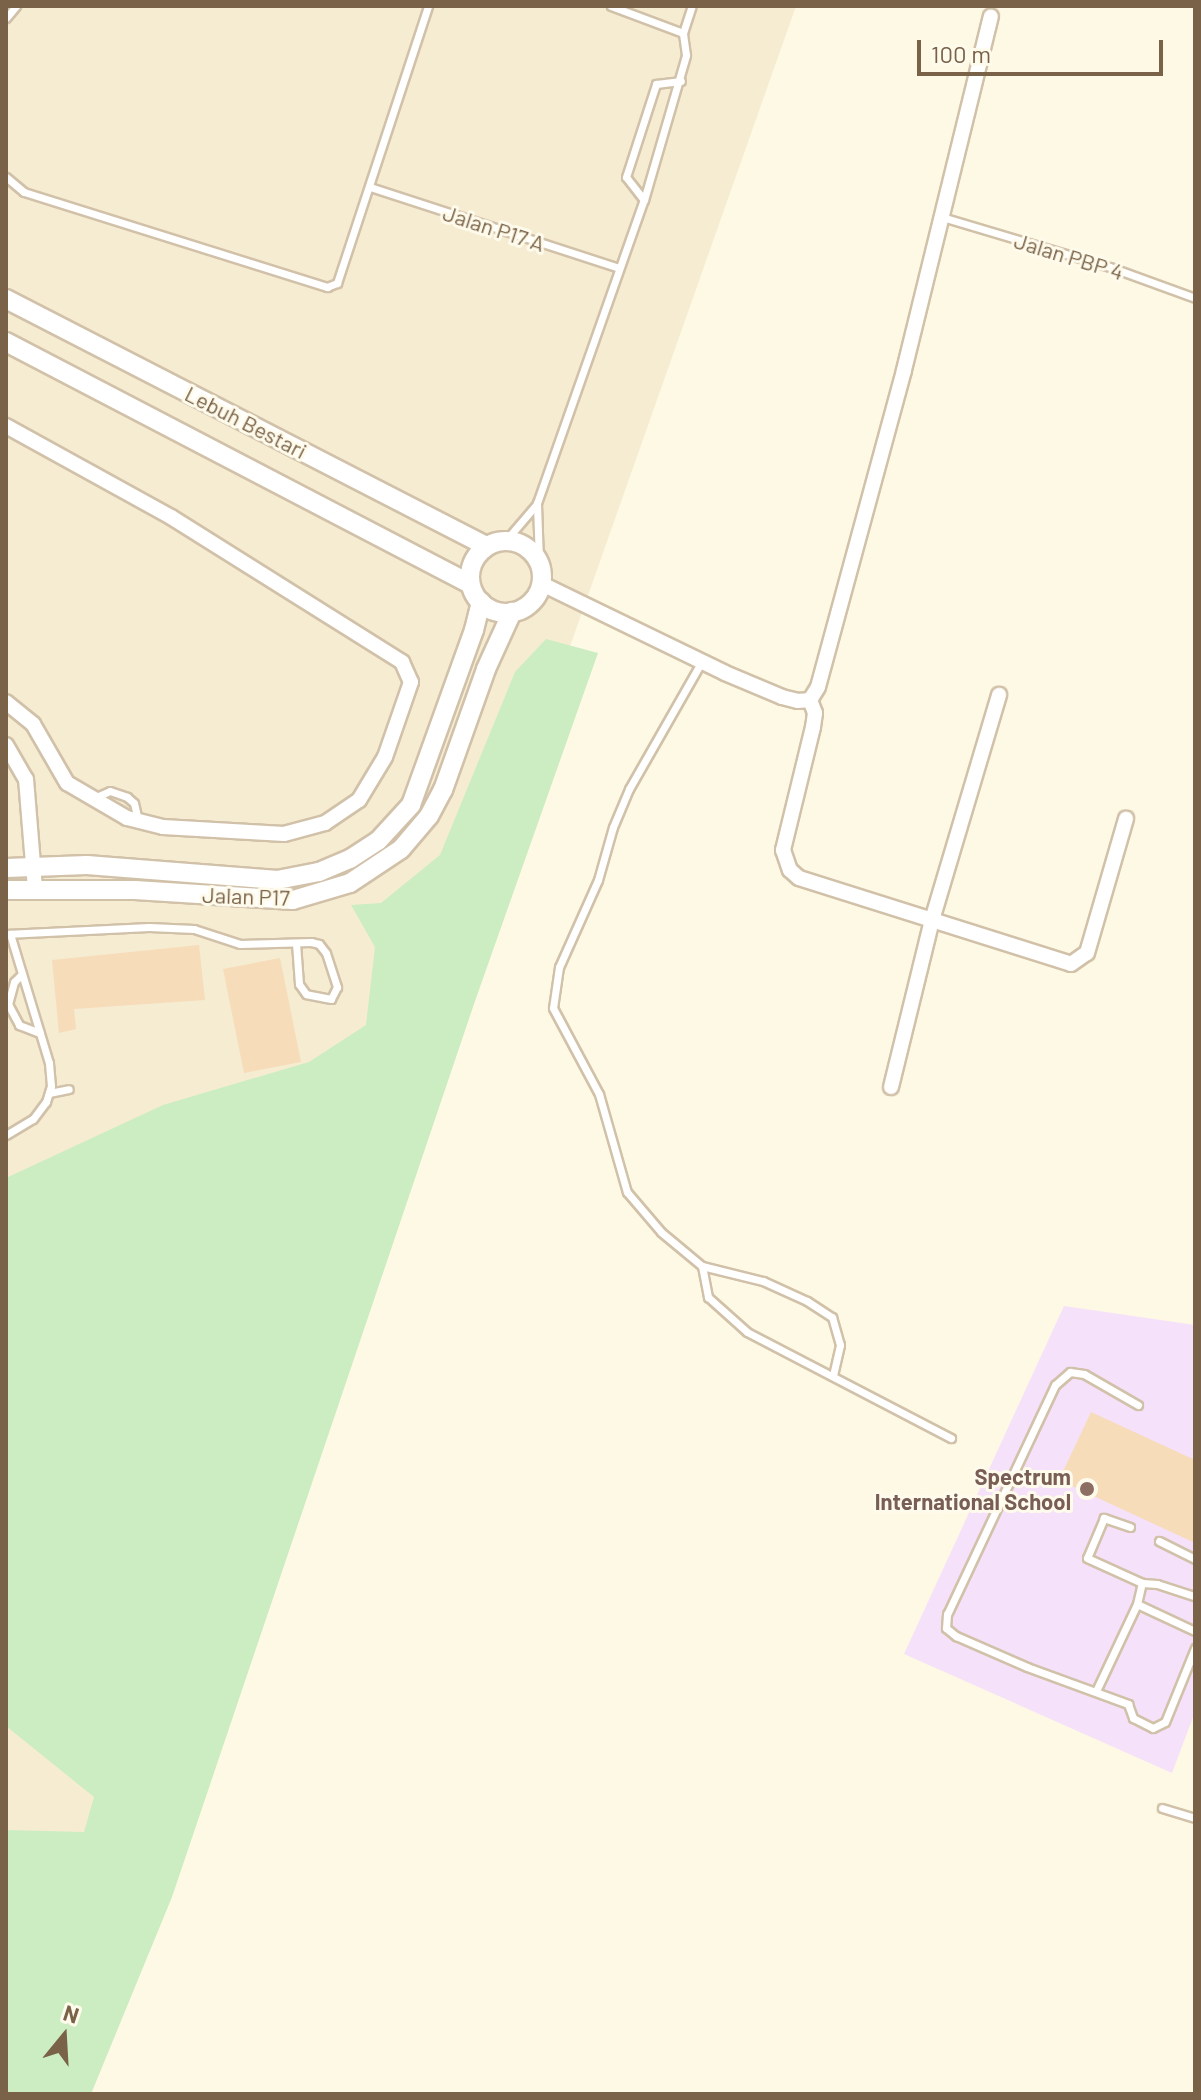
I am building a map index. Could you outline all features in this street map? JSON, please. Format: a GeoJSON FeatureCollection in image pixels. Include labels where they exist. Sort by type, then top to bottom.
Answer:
{"type":"FeatureCollection","features":[{"type":"Feature","properties":{"kind":"street"},"geometry":{"type":"LineString","coordinates":[[991,17],[942,217],[822,672],[810,700],[815,713],[813,727],[783,850],[790,870],[799,878],[1062,962],[1078,962],[1087,953],[1126,819]]}},
{"type":"Feature","properties":{"kind":"street","name":"Lebuh Bestari"},"geometry":{"type":"LineString","coordinates":[[6,299],[486,546]]}},
{"type":"Feature","properties":{"kind":"street","name":"Lebuh Bestari"},"geometry":{"type":"LineString","coordinates":[[6,342],[470,584]]}},
{"type":"Feature","properties":{"kind":"street"},"geometry":{"type":"LineString","coordinates":[[6,426],[171,517],[402,662],[411,676],[410,690],[375,779],[359,800],[325,823],[275,834],[163,827],[138,822],[92,800],[67,783],[33,724],[6,702]]}},
{"type":"Feature","properties":{"kind":"street"},"geometry":{"type":"LineString","coordinates":[[506,540],[522,544],[539,561],[542,584],[530,604],[501,613],[481,602],[470,584],[470,569],[476,556],[486,546],[506,540]]}},
{"type":"Feature","properties":{"kind":"street"},"geometry":{"type":"LineString","coordinates":[[542,584],[782,697],[810,700]]}},
{"type":"Feature","properties":{"kind":"street","name":"Jalan P17"},"geometry":{"type":"LineString","coordinates":[[6,868],[87,865],[277,880],[319,872],[350,859],[378,841],[411,805],[474,630],[481,602]]}},
{"type":"Feature","properties":{"kind":"street","name":"Jalan P17"},"geometry":{"type":"LineString","coordinates":[[6,890],[35,888],[293,900],[337,888],[382,864],[415,835],[443,790],[486,669],[512,612]]}},
{"type":"Feature","properties":{"kind":"street"},"geometry":{"type":"LineString","coordinates":[[891,1087],[932,920],[999,695]]}},
{"type":"Feature","properties":{"kind":"street"},"geometry":{"type":"LineString","coordinates":[[6,745],[26,779],[35,888]]}},
{"type":"Feature","properties":{"kind":"lane"},"geometry":{"type":"LineString","coordinates":[[6,18],[16,6]]}},
{"type":"Feature","properties":{"kind":"lane"},"geometry":{"type":"LineString","coordinates":[[6,177],[24,192],[327,287],[337,283],[427,6]]}},
{"type":"Feature","properties":{"kind":"lane"},"geometry":{"type":"LineString","coordinates":[[611,6],[683,33]]}},
{"type":"Feature","properties":{"kind":"lane"},"geometry":{"type":"LineString","coordinates":[[506,540],[537,503],[644,200],[681,81],[686,55],[683,33],[692,6]]}},
{"type":"Feature","properties":{"kind":"lane"},"geometry":{"type":"LineString","coordinates":[[644,200],[626,177],[656,84],[681,81]]}},
{"type":"Feature","properties":{"kind":"lane","name":"Jalan P17 A"},"geometry":{"type":"LineString","coordinates":[[370,187],[619,268]]}},
{"type":"Feature","properties":{"kind":"lane","name":"Jalan PBP 4"},"geometry":{"type":"LineString","coordinates":[[942,217],[1110,267],[1195,298]]}},
{"type":"Feature","properties":{"kind":"lane"},"geometry":{"type":"LineString","coordinates":[[537,503],[539,561]]}},
{"type":"Feature","properties":{"kind":"lane"},"geometry":{"type":"LineString","coordinates":[[702,661],[629,789],[613,827],[598,880],[559,967],[553,1008],[599,1094],[627,1192],[661,1232],[702,1266],[763,1281],[807,1301],[832,1317],[840,1345],[833,1376]]}},
{"type":"Feature","properties":{"kind":"lane"},"geometry":{"type":"LineString","coordinates":[[6,1135],[33,1119],[49,1093],[49,1063],[8,934],[149,927],[194,929],[240,944],[296,943],[319,944],[326,953],[337,987],[331,999],[316,999],[306,994],[299,984],[296,943]]}},
{"type":"Feature","properties":{"kind":"lane"},"geometry":{"type":"LineString","coordinates":[[22,974],[14,982],[8,1004],[19,1025],[40,1033]]}},
{"type":"Feature","properties":{"kind":"lane"},"geometry":{"type":"LineString","coordinates":[[49,1093],[69,1089]]}},
{"type":"Feature","properties":{"kind":"lane"},"geometry":{"type":"LineString","coordinates":[[702,1266],[708,1297],[747,1332],[951,1438]]}},
{"type":"Feature","properties":{"kind":"lane"},"geometry":{"type":"LineString","coordinates":[[1138,1405],[1084,1374],[1070,1372],[1055,1385],[947,1614],[946,1628],[956,1636],[1027,1667],[1128,1704],[1133,1718],[1160,1727],[1195,1648]]}},
{"type":"Feature","properties":{"kind":"lane"},"geometry":{"type":"LineString","coordinates":[[1130,1527],[1104,1518],[1087,1558],[1142,1583],[1157,1584],[1195,1596]]}},
{"type":"Feature","properties":{"kind":"lane"},"geometry":{"type":"LineString","coordinates":[[1159,1541],[1195,1559]]}},
{"type":"Feature","properties":{"kind":"lane"},"geometry":{"type":"LineString","coordinates":[[1096,1691],[1137,1604],[1142,1583]]}},
{"type":"Feature","properties":{"kind":"lane"},"geometry":{"type":"LineString","coordinates":[[1137,1604],[1195,1631]]}},
{"type":"Feature","properties":{"kind":"lane"},"geometry":{"type":"LineString","coordinates":[[1162,1808],[1195,1818]]}},
{"type":"Feature","properties":{"kind":"shaded area"},"geometry":{"type":"Polygon","coordinates":[[[6,6],[796,6],[59,2094],[6,2094],[6,6]]]}},
{"type":"Feature","properties":{"kind":"shaded area","name":"Spectrum International School"},"geometry":{"type":"Polygon","coordinates":[[[1064,1306],[1195,1325],[1195,1712],[1172,1773],[904,1654],[1064,1306]]]}},
{"type":"Feature","properties":{"kind":"green space"},"geometry":{"type":"Polygon","coordinates":[[[546,639],[598,653],[474,1004],[172,1897],[91,2094],[6,2094],[6,1830],[84,1832],[94,1797],[6,1726],[6,1178],[163,1105],[309,1062],[366,1025],[375,947],[351,905],[381,903],[440,855],[515,672],[546,639]]]}},
{"type":"Feature","properties":{"kind":"building"},"geometry":{"type":"Polygon","coordinates":[[[199,945],[205,1000],[74,1009],[76,1029],[59,1033],[52,960],[199,945]]]}},
{"type":"Feature","properties":{"kind":"building"},"geometry":{"type":"Polygon","coordinates":[[[280,958],[301,1062],[244,1073],[223,969],[280,958]]]}},
{"type":"Feature","properties":{"kind":"building"},"geometry":{"type":"Polygon","coordinates":[[[1091,1412],[1195,1460],[1195,1543],[1059,1480],[1091,1412]]]}},
{"type":"Feature","properties":{"kind":"place","name":"Spectrum International School"},"geometry":{"type":"Point","coordinates":[1087,1489]}}]}
